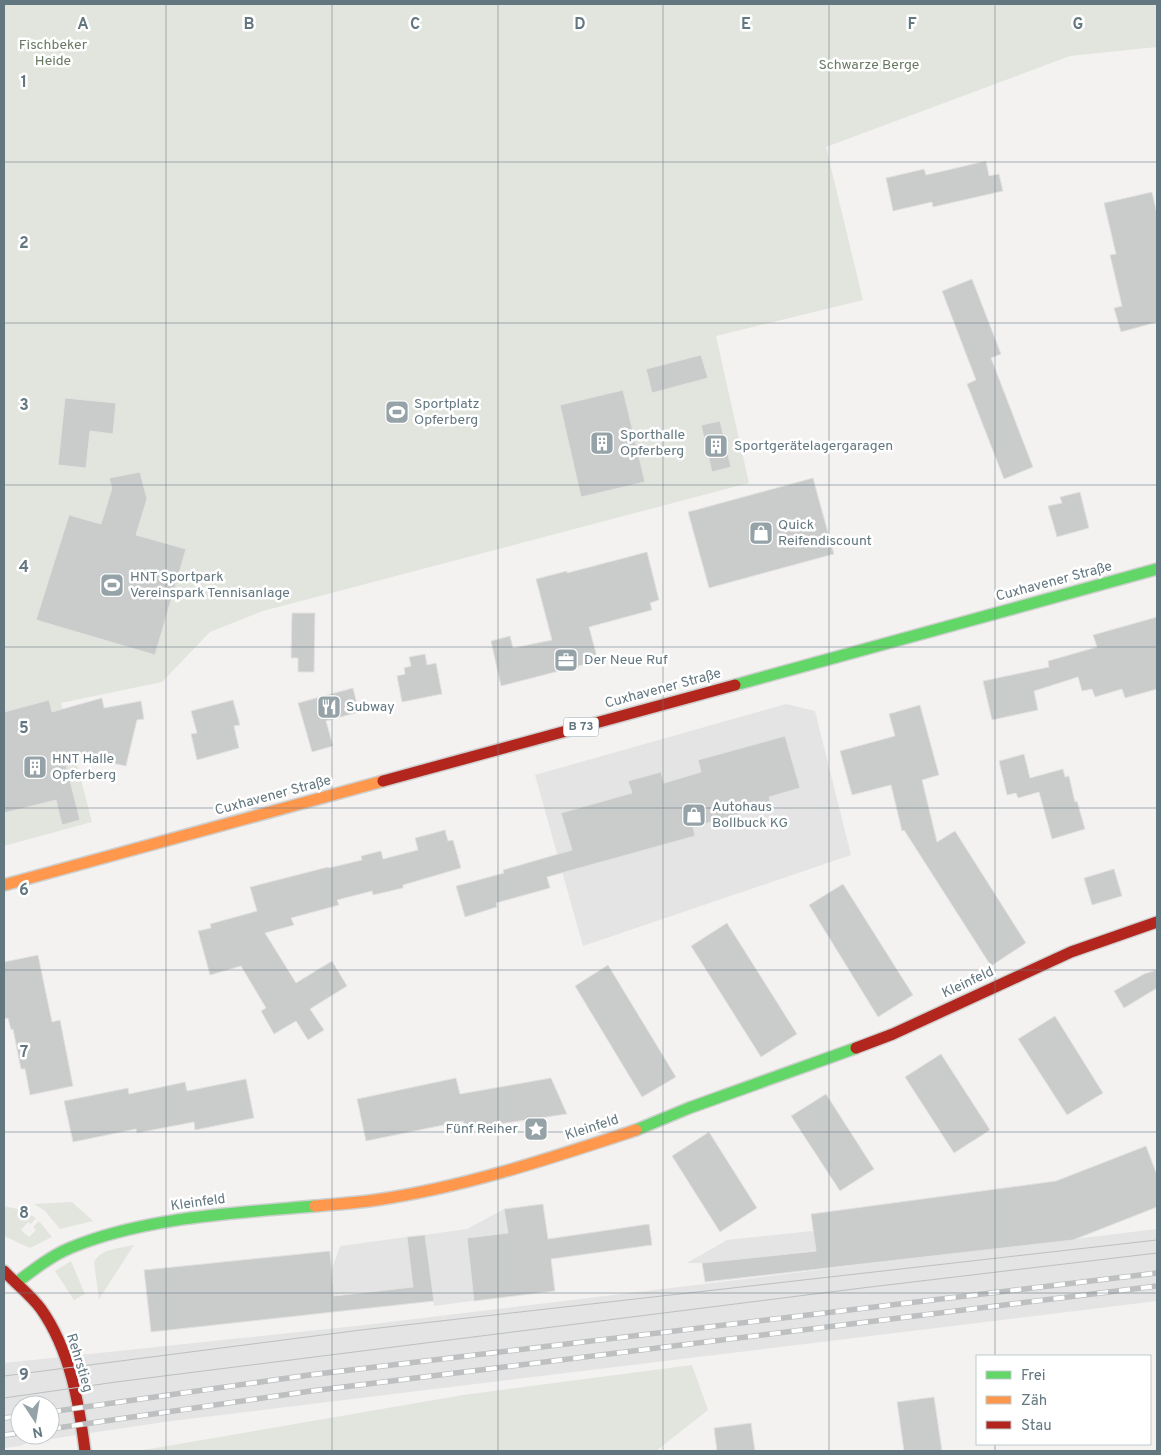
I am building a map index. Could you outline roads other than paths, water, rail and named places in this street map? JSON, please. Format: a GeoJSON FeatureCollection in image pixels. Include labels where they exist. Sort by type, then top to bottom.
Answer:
{"type":"FeatureCollection","features":[{"type":"Feature","properties":{"kind":"street","name":"Cuxhavener Straße"},"geometry":{"type":"LineString","coordinates":[[4,885],[1157,569]]}},
{"type":"Feature","properties":{"kind":"street","name":"Kleinfeld"},"geometry":{"type":"LineString","coordinates":[[16,1283],[42,1264],[69,1248],[95,1238],[141,1227],[206,1216],[375,1200],[430,1190],[548,1159],[641,1128],[689,1108],[893,1034],[1071,952],[1157,922]]}},
{"type":"Feature","properties":{"kind":"street","name":"Rehrstieg"},"geometry":{"type":"LineString","coordinates":[[4,1271],[42,1310],[64,1355],[78,1410],[85,1451]]}},
{"type":"Feature","properties":{"kind":"tram line"},"geometry":{"type":"LineString","coordinates":[[4,1376],[361,1330],[1157,1240]]}},
{"type":"Feature","properties":{"kind":"tram line"},"geometry":{"type":"LineString","coordinates":[[4,1398],[116,1382],[862,1288],[1157,1253]]}},
{"type":"Feature","properties":{"kind":"railway"},"geometry":{"type":"LineString","coordinates":[[60,1411],[309,1375],[1157,1273]]}},
{"type":"Feature","properties":{"kind":"railway"},"geometry":{"type":"LineString","coordinates":[[60,1428],[311,1391],[1157,1286]]}},
{"type":"Feature","properties":{"kind":"railway"},"geometry":{"type":"LineString","coordinates":[[4,1418],[10,1417]]}},
{"type":"Feature","properties":{"kind":"railway"},"geometry":{"type":"LineString","coordinates":[[4,1435],[10,1434]]}},
{"type":"Feature","properties":{"kind":"place","name":"Sportplatz Opferberg"},"geometry":{"type":"Point","coordinates":[397,412]}},
{"type":"Feature","properties":{"kind":"place","name":"Sporthalle Opferberg"},"geometry":{"type":"Point","coordinates":[602,443]}},
{"type":"Feature","properties":{"kind":"place","name":"Sportgerätelagergaragen"},"geometry":{"type":"Point","coordinates":[716,446]}},
{"type":"Feature","properties":{"kind":"place","name":"Quick Reifendiscount"},"geometry":{"type":"Point","coordinates":[761,533]}},
{"type":"Feature","properties":{"kind":"place","name":"HNT Sportpark Vereinspark Tennisanlage"},"geometry":{"type":"Point","coordinates":[112,585]}},
{"type":"Feature","properties":{"kind":"place","name":"Der Neue Ruf"},"geometry":{"type":"Point","coordinates":[566,660]}},
{"type":"Feature","properties":{"kind":"place","name":"Subway"},"geometry":{"type":"Point","coordinates":[329,707]}},
{"type":"Feature","properties":{"kind":"place","name":"HNT Halle Opferberg"},"geometry":{"type":"Point","coordinates":[35,767]}},
{"type":"Feature","properties":{"kind":"place","name":"Autohaus Bollbuck KG"},"geometry":{"type":"Point","coordinates":[694,815]}},
{"type":"Feature","properties":{"kind":"place","name":"Fünf Reiher"},"geometry":{"type":"Point","coordinates":[536,1129]}},
{"type":"Feature","properties":{"kind":"park label","name":"Fischbeker Heide"},"geometry":{"type":"Point","coordinates":[53,54]}},
{"type":"Feature","properties":{"kind":"park label","name":"Schwarze Berge"},"geometry":{"type":"Point","coordinates":[869,65]}}]}
